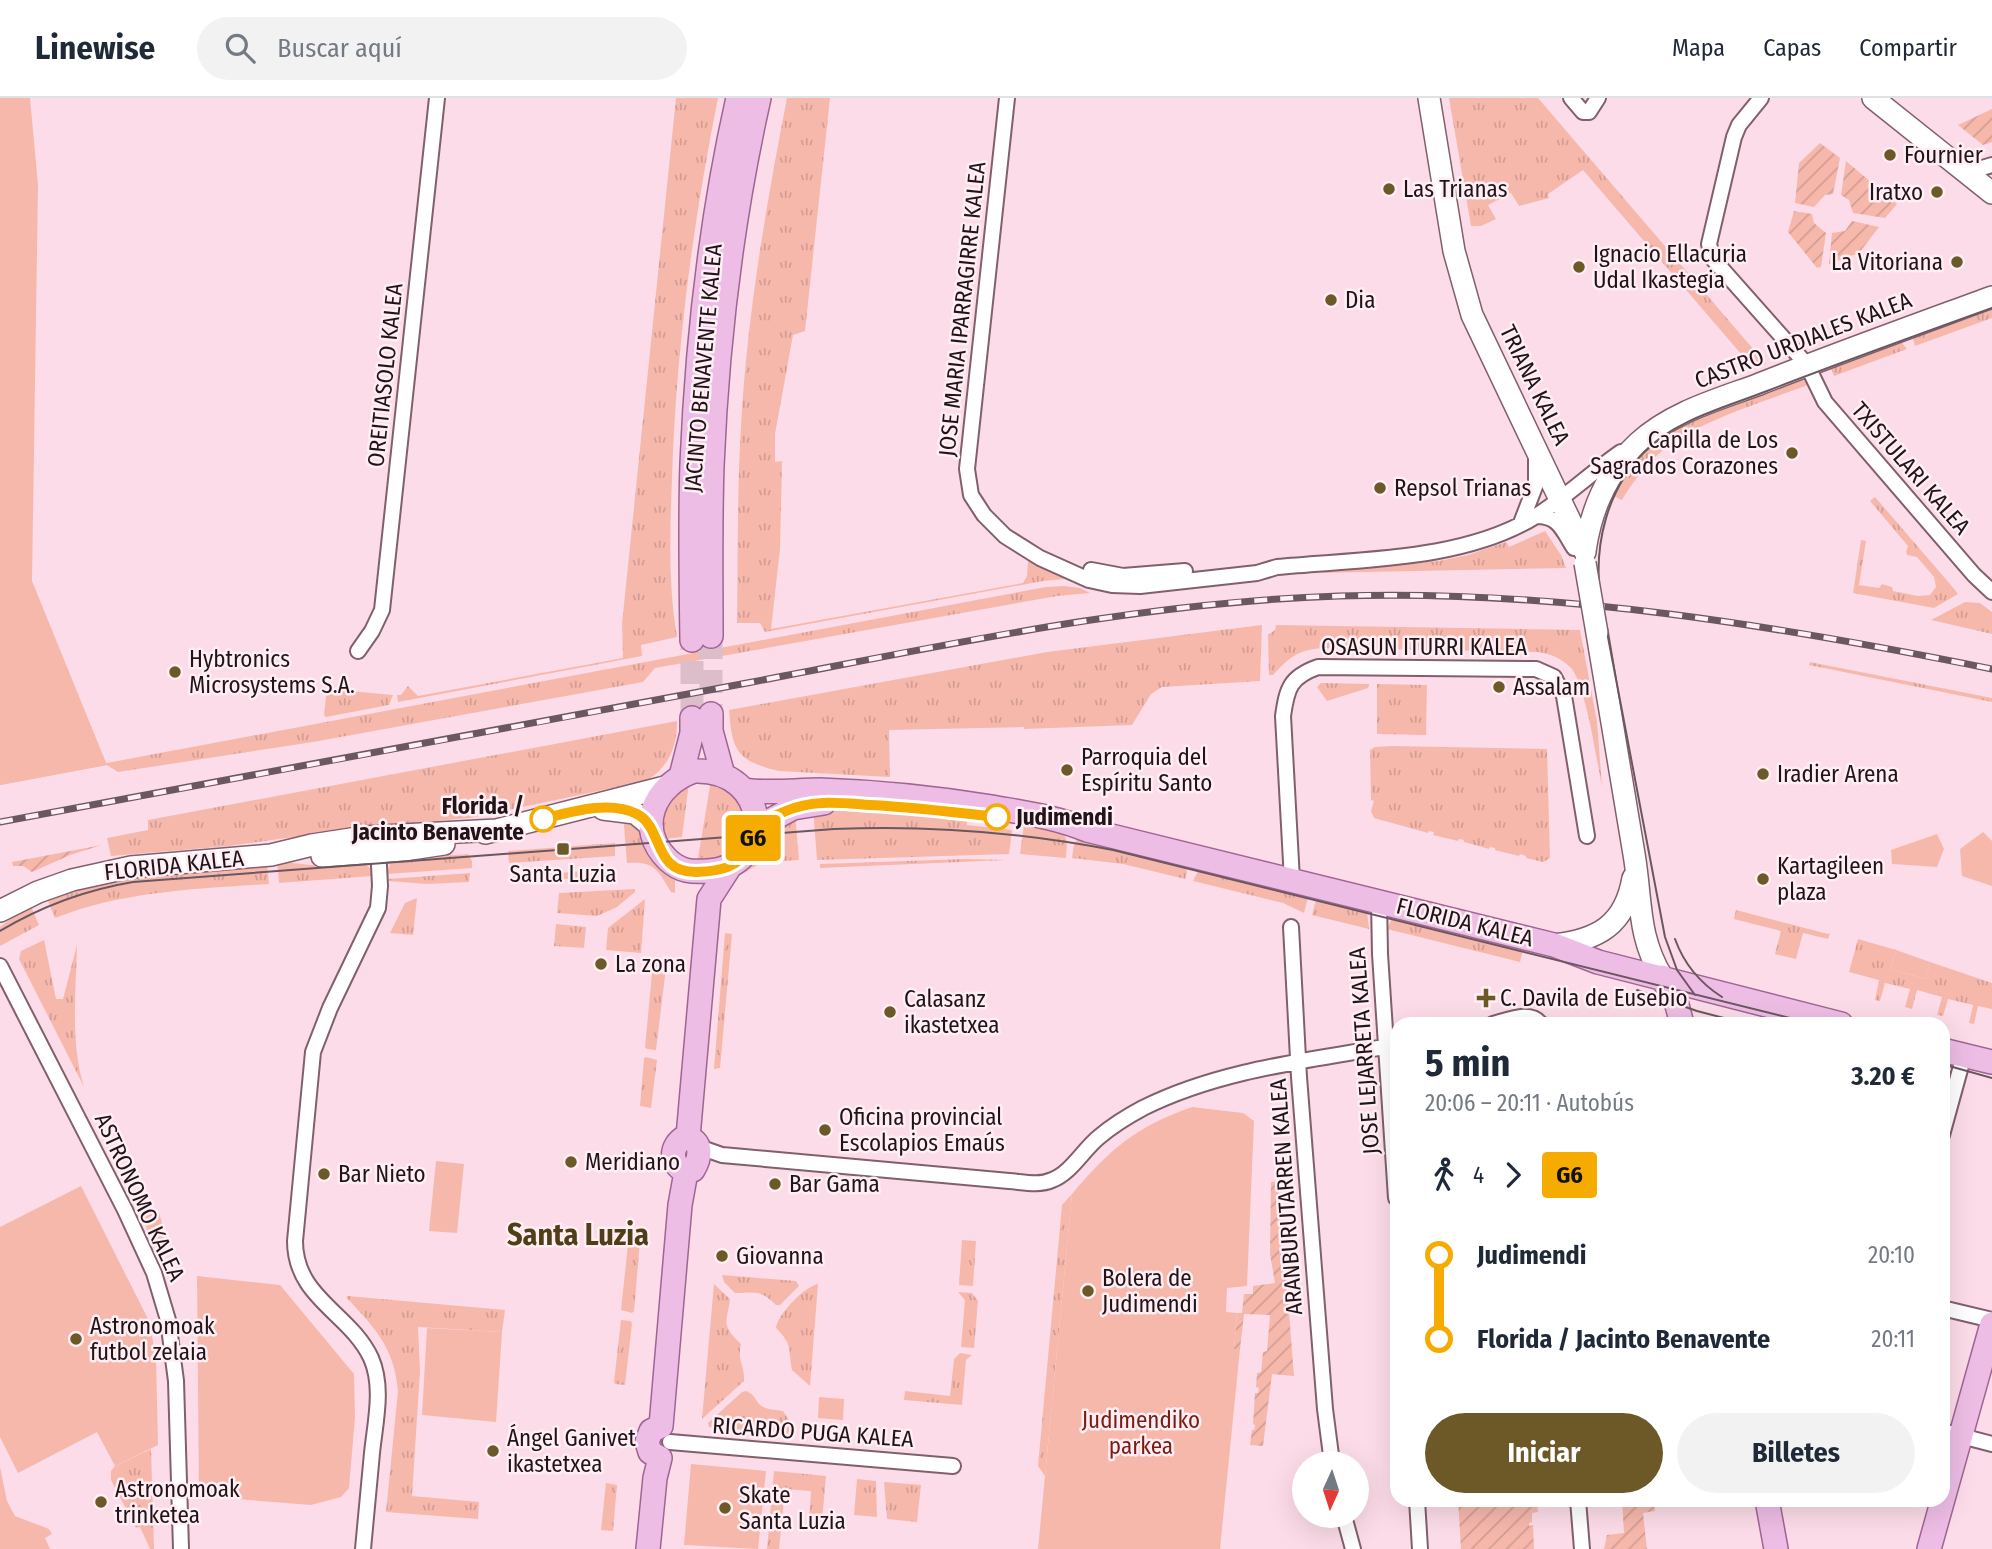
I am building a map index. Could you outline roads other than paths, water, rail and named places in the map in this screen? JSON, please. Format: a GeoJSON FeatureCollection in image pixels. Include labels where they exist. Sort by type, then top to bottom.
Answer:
{"type":"FeatureCollection","features":[{"type":"Feature","properties":{"kind":"main road","name":"JACINTO BENAVENTE KALEA"},"geometry":{"type":"LineString","coordinates":[[738,98],[723,177],[701,334],[692,464],[701,638],[721,336],[741,193],[759,98]]}},
{"type":"Feature","properties":{"kind":"main road","name":"TRIANA KALEA"},"geometry":{"type":"LineString","coordinates":[[1429,98],[1448,218],[1461,282],[1472,316],[1532,439],[1585,557],[1634,855],[1641,924],[1648,951],[1662,977]]}},
{"type":"Feature","properties":{"kind":"main road"},"geometry":{"type":"LineString","coordinates":[[1883,102],[1992,193]]}},
{"type":"Feature","properties":{"kind":"main road","name":"CASTRO URDIALES KALEA"},"geometry":{"type":"LineString","coordinates":[[1585,557],[1589,524],[1598,499],[1614,471],[1638,443],[1662,425],[1677,416],[1807,365],[1992,298]]}},
{"type":"Feature","properties":{"kind":"main road"},"geometry":{"type":"LineString","coordinates":[[652,827],[654,809],[673,782],[701,716],[711,732],[723,775]]}},
{"type":"Feature","properties":{"kind":"main road"},"geometry":{"type":"LineString","coordinates":[[584,809],[673,782],[694,771],[707,771],[736,781],[745,790],[755,811],[756,828],[746,853],[729,868],[709,899]]}},
{"type":"Feature","properties":{"kind":"main road","name":"FLORIDA KALEA"},"geometry":{"type":"LineString","coordinates":[[745,790],[771,793],[834,791],[946,800],[1065,821],[1087,830]]}},
{"type":"Feature","properties":{"kind":"main road","name":"FLORIDA KALEA"},"geometry":{"type":"LineString","coordinates":[[756,828],[793,808],[821,803],[929,809],[1087,830],[1554,945],[1598,962],[1814,1017]]}},
{"type":"Feature","properties":{"kind":"main road"},"geometry":{"type":"LineString","coordinates":[[584,809],[627,810],[643,818],[652,827],[662,853],[681,870],[690,872],[729,868]]}},
{"type":"Feature","properties":{"kind":"main road","name":"FLORIDA KALEA"},"geometry":{"type":"LineString","coordinates":[[0,911],[38,892],[99,872],[271,855],[312,845],[378,844],[496,830],[584,809]]}},
{"type":"Feature","properties":{"kind":"main road","name":"TRIANA KALEA"},"geometry":{"type":"LineString","coordinates":[[1554,945],[1588,939],[1609,926],[1628,897],[1634,855]]}},
{"type":"Feature","properties":{"kind":"main road"},"geometry":{"type":"LineString","coordinates":[[648,1549],[655,1478],[664,1442],[680,1205],[686,1172],[695,1166],[693,1142],[709,899],[704,887],[690,872]]}},
{"type":"Feature","properties":{"kind":"main road"},"geometry":{"type":"LineString","coordinates":[[1662,977],[1680,1017]]}},
{"type":"Feature","properties":{"kind":"main road"},"geometry":{"type":"LineString","coordinates":[[1953,1053],[1992,1062]]}},
{"type":"Feature","properties":{"kind":"main road"},"geometry":{"type":"LineString","coordinates":[[1951,1434],[1992,1322]]}},
{"type":"Feature","properties":{"kind":"main road"},"geometry":{"type":"LineString","coordinates":[[1768,1507],[1776,1549]]}},
{"type":"Feature","properties":{"kind":"main road"},"geometry":{"type":"LineString","coordinates":[[1929,1549],[1937,1507]]}},
{"type":"Feature","properties":{"kind":"street","name":"OREITIASOLO KALEA"},"geometry":{"type":"LineString","coordinates":[[358,651],[382,610],[437,98]]}},
{"type":"Feature","properties":{"kind":"street","name":"JOSE MARIA IPARRAGIRRE KALEA"},"geometry":{"type":"LineString","coordinates":[[1007,98],[967,469],[971,495],[984,515],[1005,536],[1093,571],[1114,575],[1257,564],[1277,567],[1431,552],[1481,541],[1535,516],[1559,499]]}},
{"type":"Feature","properties":{"kind":"street"},"geometry":{"type":"LineString","coordinates":[[1571,98],[1583,112],[1588,112],[1598,98]]}},
{"type":"Feature","properties":{"kind":"street","name":"TXISTULARI KALEA"},"geometry":{"type":"LineString","coordinates":[[1761,98],[1739,125],[1734,136],[1709,244],[1713,259],[1807,365],[1825,402],[1974,575],[1992,592]]}},
{"type":"Feature","properties":{"kind":"street"},"geometry":{"type":"LineString","coordinates":[[1961,169],[1972,171],[1992,165]]}},
{"type":"Feature","properties":{"kind":"street"},"geometry":{"type":"LineString","coordinates":[[1521,523],[1536,484],[1537,463],[1532,439]]}},
{"type":"Feature","properties":{"kind":"street","name":"CASTRO URDIALES KALEA"},"geometry":{"type":"LineString","coordinates":[[1559,499],[1620,453],[1638,443]]}},
{"type":"Feature","properties":{"kind":"street"},"geometry":{"type":"LineString","coordinates":[[1535,516],[1555,520],[1585,557]]}},
{"type":"Feature","properties":{"kind":"street","name":"OSASUN ITURRI KALEA"},"geometry":{"type":"LineString","coordinates":[[1292,880],[1283,716],[1287,692],[1293,681],[1318,667],[1536,669],[1553,677],[1564,696],[1587,836]]}},
{"type":"Feature","properties":{"kind":"street"},"geometry":{"type":"LineString","coordinates":[[363,1549],[377,1395],[375,1369],[365,1347],[311,1289],[298,1267],[295,1241],[313,1052],[330,1008],[371,928],[378,908],[378,844]]}},
{"type":"Feature","properties":{"kind":"street","name":"JOSE LEJARRETA KALEA"},"geometry":{"type":"LineString","coordinates":[[1379,901],[1380,954],[1390,1038]]}},
{"type":"Feature","properties":{"kind":"street","name":"ARANBURUTARREN KALEA"},"geometry":{"type":"LineString","coordinates":[[1291,927],[1298,1062],[1330,1451]]}},
{"type":"Feature","properties":{"kind":"street","name":"ASTRONOMO KALEA"},"geometry":{"type":"LineString","coordinates":[[0,966],[125,1210],[154,1273],[168,1320],[176,1381],[181,1549]]}},
{"type":"Feature","properties":{"kind":"street"},"geometry":{"type":"LineString","coordinates":[[693,1142],[722,1155],[1045,1182],[1064,1173],[1099,1137],[1158,1101],[1223,1079],[1298,1062],[1390,1046]]}},
{"type":"Feature","properties":{"kind":"street"},"geometry":{"type":"LineString","coordinates":[[1950,1075],[1953,1053]]}},
{"type":"Feature","properties":{"kind":"street"},"geometry":{"type":"LineString","coordinates":[[1950,1310],[1992,1322]]}},
{"type":"Feature","properties":{"kind":"street"},"geometry":{"type":"LineString","coordinates":[[1951,1434],[1992,1444]]}},
{"type":"Feature","properties":{"kind":"street","name":"RICARDO PUGA KALEA"},"geometry":{"type":"LineString","coordinates":[[664,1442],[953,1466]]}},
{"type":"Feature","properties":{"kind":"street"},"geometry":{"type":"LineString","coordinates":[[1417,1507],[1420,1549]]}},
{"type":"Feature","properties":{"kind":"street"},"geometry":{"type":"LineString","coordinates":[[1579,1507],[1582,1549]]}},
{"type":"Feature","properties":{"kind":"street"},"geometry":{"type":"LineString","coordinates":[[1347,1528],[1353,1549]]}},
{"type":"Feature","properties":{"kind":"tunnel"},"geometry":{"type":"LineString","coordinates":[[711,636],[711,714]]}},
{"type":"Feature","properties":{"kind":"tunnel"},"geometry":{"type":"LineString","coordinates":[[692,640],[692,718]]}},
{"type":"Feature","properties":{"kind":"tram line"},"geometry":{"type":"LineString","coordinates":[[1695,995],[1677,970],[1665,937],[1600,595],[1599,556],[1612,500],[1631,467],[1644,452],[1686,423],[1992,308]]}},
{"type":"Feature","properties":{"kind":"tram line"},"geometry":{"type":"LineString","coordinates":[[0,931],[64,900],[133,882],[834,829],[939,829],[1009,834],[1113,850],[1786,1017]]}},
{"type":"Feature","properties":{"kind":"tram line"},"geometry":{"type":"LineString","coordinates":[[1675,939],[1694,972],[1722,997]]}},
{"type":"Feature","properties":{"kind":"tram line"},"geometry":{"type":"LineString","coordinates":[[1637,990],[1720,1017]]}},
{"type":"Feature","properties":{"kind":"tram line"},"geometry":{"type":"LineString","coordinates":[[1950,1066],[1992,1078]]}},
{"type":"Feature","properties":{"kind":"railway"},"geometry":{"type":"LineString","coordinates":[[0,822],[1042,628],[1116,616],[1264,600],[1421,595],[1585,605],[1749,625],[1992,669]]}},
{"type":"Feature","properties":{"kind":"place","name":"Fournier"},"geometry":{"type":"Point","coordinates":[1890,155]}},
{"type":"Feature","properties":{"kind":"place","name":"Las Trianas"},"geometry":{"type":"Point","coordinates":[1389,189]}},
{"type":"Feature","properties":{"kind":"place","name":"Iratxo"},"geometry":{"type":"Point","coordinates":[1937,192]}},
{"type":"Feature","properties":{"kind":"place","name":"La Vitoriana"},"geometry":{"type":"Point","coordinates":[1957,262]}},
{"type":"Feature","properties":{"kind":"place","name":"Ignacio Ellacuria Udal Ikastegia"},"geometry":{"type":"Point","coordinates":[1579,267]}},
{"type":"Feature","properties":{"kind":"place","name":"Dia"},"geometry":{"type":"Point","coordinates":[1331,300]}},
{"type":"Feature","properties":{"kind":"place","name":"Capilla de Los Sagrados Corazones"},"geometry":{"type":"Point","coordinates":[1792,453]}},
{"type":"Feature","properties":{"kind":"place","name":"Repsol Trianas"},"geometry":{"type":"Point","coordinates":[1380,488]}},
{"type":"Feature","properties":{"kind":"place","name":"Hybtronics Microsystems S.A."},"geometry":{"type":"Point","coordinates":[175,672]}},
{"type":"Feature","properties":{"kind":"place","name":"Assalam"},"geometry":{"type":"Point","coordinates":[1499,687]}},
{"type":"Feature","properties":{"kind":"place","name":"Parroquia del Espíritu Santo"},"geometry":{"type":"Point","coordinates":[1067,770]}},
{"type":"Feature","properties":{"kind":"place","name":"Iradier Arena"},"geometry":{"type":"Point","coordinates":[1763,774]}},
{"type":"Feature","properties":{"kind":"place","name":"Judimendi"},"geometry":{"type":"Point","coordinates":[997,817]}},
{"type":"Feature","properties":{"kind":"place","name":"Florida / Jacinto Benavente"},"geometry":{"type":"Point","coordinates":[543,819]}},
{"type":"Feature","properties":{"kind":"place","name":"Santa Luzia"},"geometry":{"type":"Point","coordinates":[563,849]}},
{"type":"Feature","properties":{"kind":"place","name":"Kartagileen plaza"},"geometry":{"type":"Point","coordinates":[1763,879]}},
{"type":"Feature","properties":{"kind":"place","name":"La zona"},"geometry":{"type":"Point","coordinates":[601,964]}},
{"type":"Feature","properties":{"kind":"place","name":"C. Davila de Eusebio"},"geometry":{"type":"Point","coordinates":[1486,998]}},
{"type":"Feature","properties":{"kind":"place","name":"Calasanz ikastetxea"},"geometry":{"type":"Point","coordinates":[890,1012]}},
{"type":"Feature","properties":{"kind":"place","name":"Oficina provincial Escolapios Emaús"},"geometry":{"type":"Point","coordinates":[825,1130]}},
{"type":"Feature","properties":{"kind":"place","name":"Meridiano"},"geometry":{"type":"Point","coordinates":[571,1162]}},
{"type":"Feature","properties":{"kind":"place","name":"Bar Nieto"},"geometry":{"type":"Point","coordinates":[324,1174]}},
{"type":"Feature","properties":{"kind":"place","name":"Bar Gama"},"geometry":{"type":"Point","coordinates":[775,1184]}},
{"type":"Feature","properties":{"kind":"place","name":"Giovanna"},"geometry":{"type":"Point","coordinates":[722,1256]}},
{"type":"Feature","properties":{"kind":"place","name":"Bolera de Judimendi"},"geometry":{"type":"Point","coordinates":[1088,1291]}},
{"type":"Feature","properties":{"kind":"place","name":"Astronomoak futbol zelaia"},"geometry":{"type":"Point","coordinates":[76,1339]}},
{"type":"Feature","properties":{"kind":"place","name":"Ángel Ganivet ikastetxea"},"geometry":{"type":"Point","coordinates":[493,1451]}},
{"type":"Feature","properties":{"kind":"place","name":"Astronomoak trinketea"},"geometry":{"type":"Point","coordinates":[101,1502]}},
{"type":"Feature","properties":{"kind":"place","name":"Skate Santa Luzia"},"geometry":{"type":"Point","coordinates":[725,1508]}},
{"type":"Feature","properties":{"kind":"district","name":"Santa Luzia"},"geometry":{"type":"Point","coordinates":[578,1235]}},
{"type":"Feature","properties":{"kind":"park label","name":"Judimendiko parkea"},"geometry":{"type":"Point","coordinates":[1141,1433]}}]}
